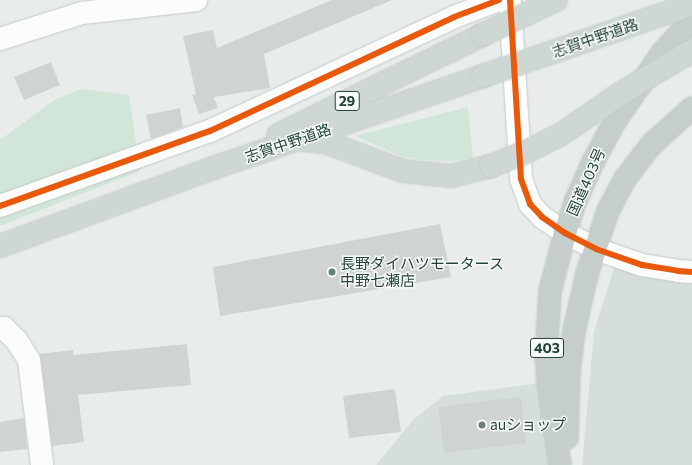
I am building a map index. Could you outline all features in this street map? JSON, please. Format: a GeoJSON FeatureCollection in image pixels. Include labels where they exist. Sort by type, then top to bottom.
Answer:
{"type":"FeatureCollection","features":[{"type":"Feature","properties":{"kind":"highway","name":"国道403号"},"geometry":{"type":"LineString","coordinates":[[560,465],[548,382],[546,355],[550,291],[565,233],[576,200],[593,162],[614,123],[662,52],[688,33]]}},
{"type":"Feature","properties":{"kind":"highway","name":"403"},"geometry":{"type":"LineString","coordinates":[[567,465],[567,407],[574,331],[587,274],[608,212],[625,178],[651,145],[692,108]]}},
{"type":"Feature","properties":{"kind":"main road","name":"29"},"geometry":{"type":"LineString","coordinates":[[213,168],[556,0]]}},
{"type":"Feature","properties":{"kind":"main road","name":"志賀中野道路"},"geometry":{"type":"LineString","coordinates":[[0,246],[213,168],[692,4]]}},
{"type":"Feature","properties":{"kind":"main road","name":"29"},"geometry":{"type":"LineString","coordinates":[[300,139],[325,142],[409,172],[451,176],[491,166],[526,152],[560,135],[621,93],[692,51]]}},
{"type":"Feature","properties":{"kind":"street"},"geometry":{"type":"LineString","coordinates":[[0,39],[82,13],[196,0]]}},
{"type":"Feature","properties":{"kind":"street"},"geometry":{"type":"LineString","coordinates":[[0,206],[210,131],[454,18],[500,0]]}},
{"type":"Feature","properties":{"kind":"street"},"geometry":{"type":"LineString","coordinates":[[510,0],[521,179],[530,204],[542,217],[565,233],[617,258],[642,265],[692,272]]}},
{"type":"Feature","properties":{"kind":"street"},"geometry":{"type":"LineString","coordinates":[[0,329],[4,328],[17,341],[29,360],[42,465]]}},
{"type":"Feature","properties":{"kind":"shaded area"},"geometry":{"type":"Polygon","coordinates":[[[617,258],[692,272],[692,465],[582,465],[594,332],[617,258]]]}},
{"type":"Feature","properties":{"kind":"shaded area"},"geometry":{"type":"Polygon","coordinates":[[[548,382],[560,465],[376,465],[414,419],[443,396],[548,382]]]}},
{"type":"Feature","properties":{"kind":"green space"},"geometry":{"type":"Polygon","coordinates":[[[82,89],[129,95],[140,171],[0,226],[0,140],[54,100],[82,89]]]}},
{"type":"Feature","properties":{"kind":"green space"},"geometry":{"type":"Polygon","coordinates":[[[468,107],[473,158],[453,161],[423,160],[401,156],[355,136],[468,107]]]}},
{"type":"Feature","properties":{"kind":"building"},"geometry":{"type":"Polygon","coordinates":[[[332,0],[392,0],[264,54],[270,88],[214,97],[218,108],[199,114],[192,95],[196,94],[183,36],[213,30],[217,48],[332,0]]]}},
{"type":"Feature","properties":{"kind":"building"},"geometry":{"type":"Polygon","coordinates":[[[51,62],[60,85],[24,100],[14,77],[51,62]]]}},
{"type":"Feature","properties":{"kind":"building"},"geometry":{"type":"Polygon","coordinates":[[[180,108],[183,127],[151,139],[146,115],[180,108]]]}},
{"type":"Feature","properties":{"kind":"building","name":"長野ダイハツモータース 中野七瀬店"},"geometry":{"type":"Polygon","coordinates":[[[440,224],[451,277],[220,316],[213,267],[440,224]]]}},
{"type":"Feature","properties":{"kind":"building"},"geometry":{"type":"Polygon","coordinates":[[[187,344],[191,385],[78,395],[84,442],[52,446],[40,354],[73,350],[73,355],[187,344]]]}},
{"type":"Feature","properties":{"kind":"building"},"geometry":{"type":"Polygon","coordinates":[[[395,389],[401,432],[349,438],[343,396],[395,389]]]}},
{"type":"Feature","properties":{"kind":"building","name":"auショップ"},"geometry":{"type":"Polygon","coordinates":[[[521,397],[526,443],[444,453],[438,407],[521,397]]]}},
{"type":"Feature","properties":{"kind":"building"},"geometry":{"type":"Polygon","coordinates":[[[24,418],[27,449],[0,452],[0,422],[24,418]]]}},
{"type":"Feature","properties":{"kind":"cycle path"},"geometry":{"type":"LineString","coordinates":[[0,206],[210,131],[454,17],[499,0]]}},
{"type":"Feature","properties":{"kind":"cycle path"},"geometry":{"type":"LineString","coordinates":[[510,0],[521,179],[530,204],[542,217],[565,233],[596,249],[642,265],[692,272]]}},
{"type":"Feature","properties":{"kind":"place","name":"長野ダイハツモータース 中野七瀬店"},"geometry":{"type":"Point","coordinates":[332,272]}},
{"type":"Feature","properties":{"kind":"place","name":"auショップ"},"geometry":{"type":"Point","coordinates":[482,425]}}]}
